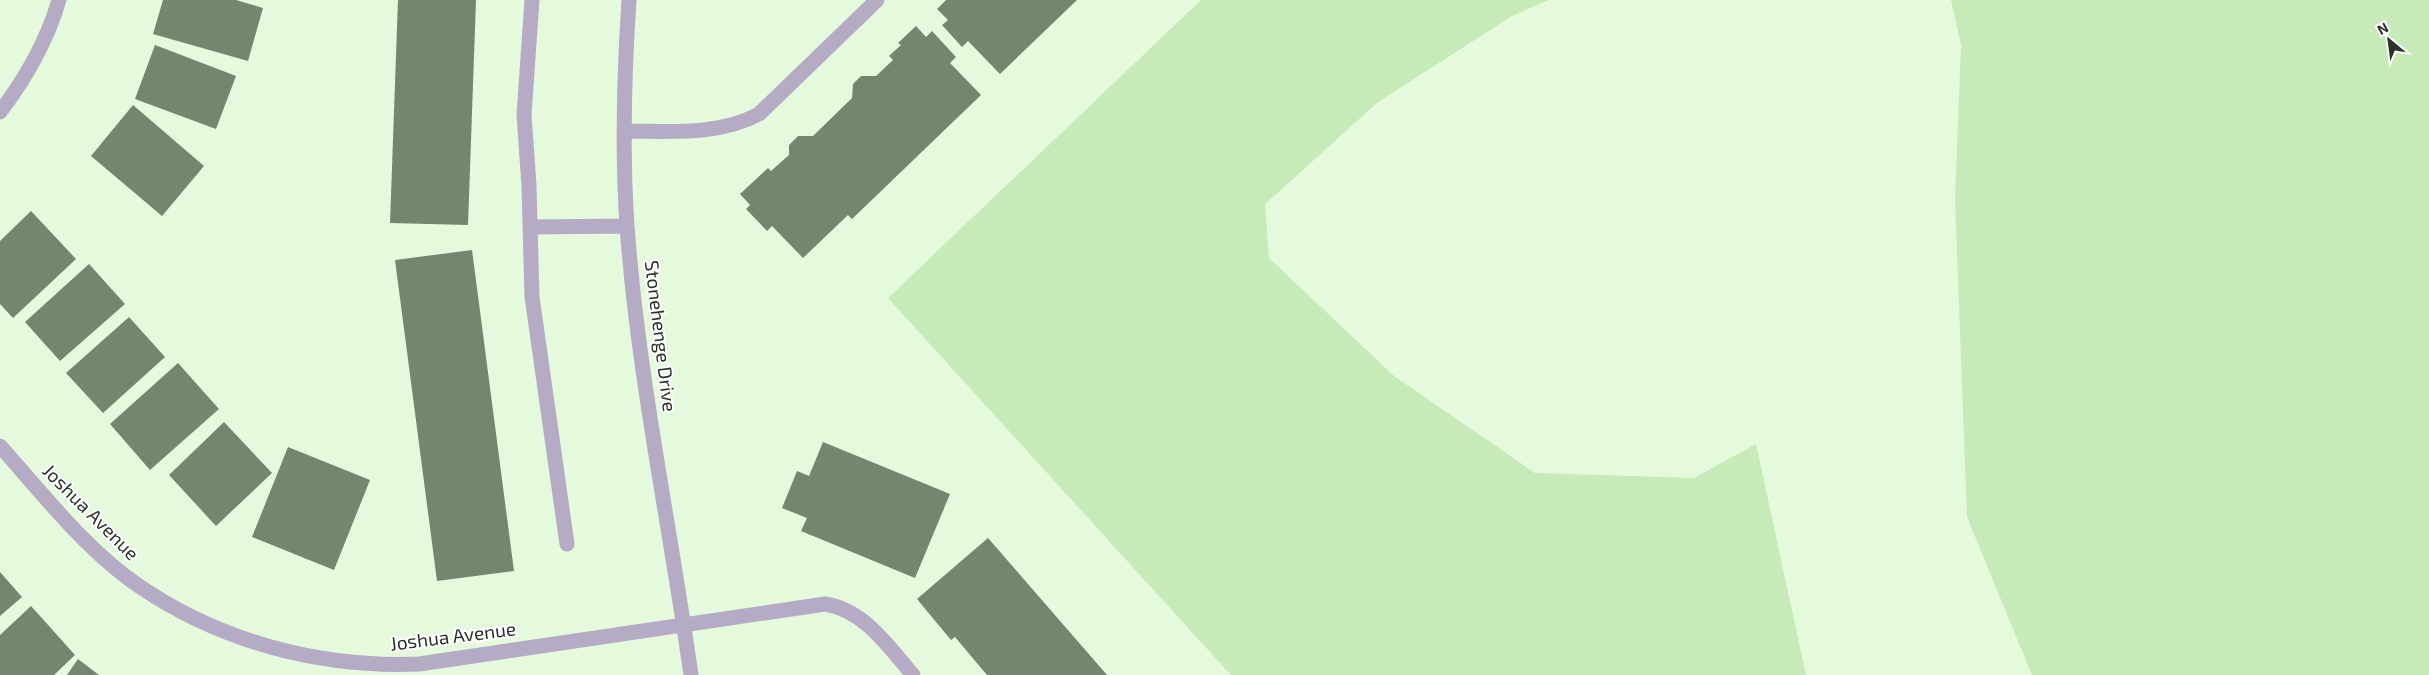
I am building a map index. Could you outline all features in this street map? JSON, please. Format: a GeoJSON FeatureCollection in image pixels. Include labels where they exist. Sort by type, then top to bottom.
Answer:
{"type":"FeatureCollection","features":[{"type":"Feature","properties":{"kind":"street"},"geometry":{"type":"LineString","coordinates":[[0,112],[39,52],[53,20],[59,0]]}},
{"type":"Feature","properties":{"kind":"street"},"geometry":{"type":"LineString","coordinates":[[532,0],[524,115],[532,297],[567,544]]}},
{"type":"Feature","properties":{"kind":"street","name":"Stonehenge Drive"},"geometry":{"type":"LineString","coordinates":[[629,0],[624,131],[627,226],[640,346],[691,675]]}},
{"type":"Feature","properties":{"kind":"street"},"geometry":{"type":"LineString","coordinates":[[624,131],[694,131],[740,124],[759,114],[877,0]]}},
{"type":"Feature","properties":{"kind":"street"},"geometry":{"type":"LineString","coordinates":[[530,227],[627,226]]}},
{"type":"Feature","properties":{"kind":"street","name":"Joshua Avenue"},"geometry":{"type":"LineString","coordinates":[[0,446],[82,537],[138,585],[172,606],[248,641],[287,652],[320,659],[420,669],[684,624],[824,604],[840,606],[870,626],[913,675]]}},
{"type":"Feature","properties":{"kind":"green space"},"geometry":{"type":"Polygon","coordinates":[[[1201,0],[1548,0],[1512,16],[1378,102],[1265,204],[1269,258],[1394,376],[1535,473],[1694,478],[1756,444],[1806,675],[1231,675],[888,298],[1201,0]]]}},
{"type":"Feature","properties":{"kind":"green space"},"geometry":{"type":"Polygon","coordinates":[[[1951,0],[2429,0],[2429,675],[2032,675],[1967,517],[1955,199],[1961,45],[1951,0]]]}},
{"type":"Feature","properties":{"kind":"building"},"geometry":{"type":"Polygon","coordinates":[[[163,0],[236,0],[263,8],[248,61],[153,34],[163,0]]]}},
{"type":"Feature","properties":{"kind":"building"},"geometry":{"type":"Polygon","coordinates":[[[398,0],[476,0],[468,225],[390,223],[398,0]]]}},
{"type":"Feature","properties":{"kind":"building"},"geometry":{"type":"Polygon","coordinates":[[[946,0],[1077,0],[1000,74],[968,41],[962,47],[942,25],[948,20],[937,9],[946,0]]]}},
{"type":"Feature","properties":{"kind":"building"},"geometry":{"type":"Polygon","coordinates":[[[916,26],[926,37],[932,31],[956,57],[950,63],[981,95],[852,219],[848,215],[803,258],[772,226],[767,231],[746,209],[750,205],[740,194],[768,168],[771,171],[789,155],[789,145],[798,136],[813,136],[852,98],[853,84],[861,76],[876,76],[893,60],[889,56],[901,45],[898,43],[916,26]]]}},
{"type":"Feature","properties":{"kind":"building"},"geometry":{"type":"Polygon","coordinates":[[[155,45],[236,76],[216,129],[135,99],[155,45]]]}},
{"type":"Feature","properties":{"kind":"building"},"geometry":{"type":"Polygon","coordinates":[[[133,105],[204,166],[162,216],[91,156],[133,105]]]}},
{"type":"Feature","properties":{"kind":"building"},"geometry":{"type":"Polygon","coordinates":[[[31,211],[76,259],[13,318],[0,304],[0,241],[31,211]]]}},
{"type":"Feature","properties":{"kind":"building"},"geometry":{"type":"Polygon","coordinates":[[[472,250],[514,571],[437,581],[395,260],[472,250]]]}},
{"type":"Feature","properties":{"kind":"building"},"geometry":{"type":"Polygon","coordinates":[[[89,264],[125,304],[60,361],[25,322],[89,264]]]}},
{"type":"Feature","properties":{"kind":"building"},"geometry":{"type":"Polygon","coordinates":[[[129,317],[165,357],[103,413],[66,373],[129,317]]]}},
{"type":"Feature","properties":{"kind":"building"},"geometry":{"type":"Polygon","coordinates":[[[178,363],[219,409],[150,470],[110,424],[178,363]]]}},
{"type":"Feature","properties":{"kind":"building"},"geometry":{"type":"Polygon","coordinates":[[[224,422],[272,473],[216,526],[169,475],[224,422]]]}},
{"type":"Feature","properties":{"kind":"building"},"geometry":{"type":"Polygon","coordinates":[[[823,442],[950,494],[915,578],[801,531],[807,518],[782,508],[797,471],[809,476],[823,442]]]}},
{"type":"Feature","properties":{"kind":"building"},"geometry":{"type":"Polygon","coordinates":[[[288,447],[370,480],[334,570],[252,537],[288,447]]]}},
{"type":"Feature","properties":{"kind":"building"},"geometry":{"type":"Polygon","coordinates":[[[988,538],[1107,675],[987,675],[955,637],[951,640],[917,599],[988,538]]]}},
{"type":"Feature","properties":{"kind":"building"},"geometry":{"type":"Polygon","coordinates":[[[0,572],[22,597],[0,616],[0,572]]]}},
{"type":"Feature","properties":{"kind":"building"},"geometry":{"type":"Polygon","coordinates":[[[31,606],[75,655],[54,675],[0,675],[0,635],[31,606]]]}},
{"type":"Feature","properties":{"kind":"building"},"geometry":{"type":"Polygon","coordinates":[[[78,659],[99,675],[67,675],[78,659]]]}}]}
